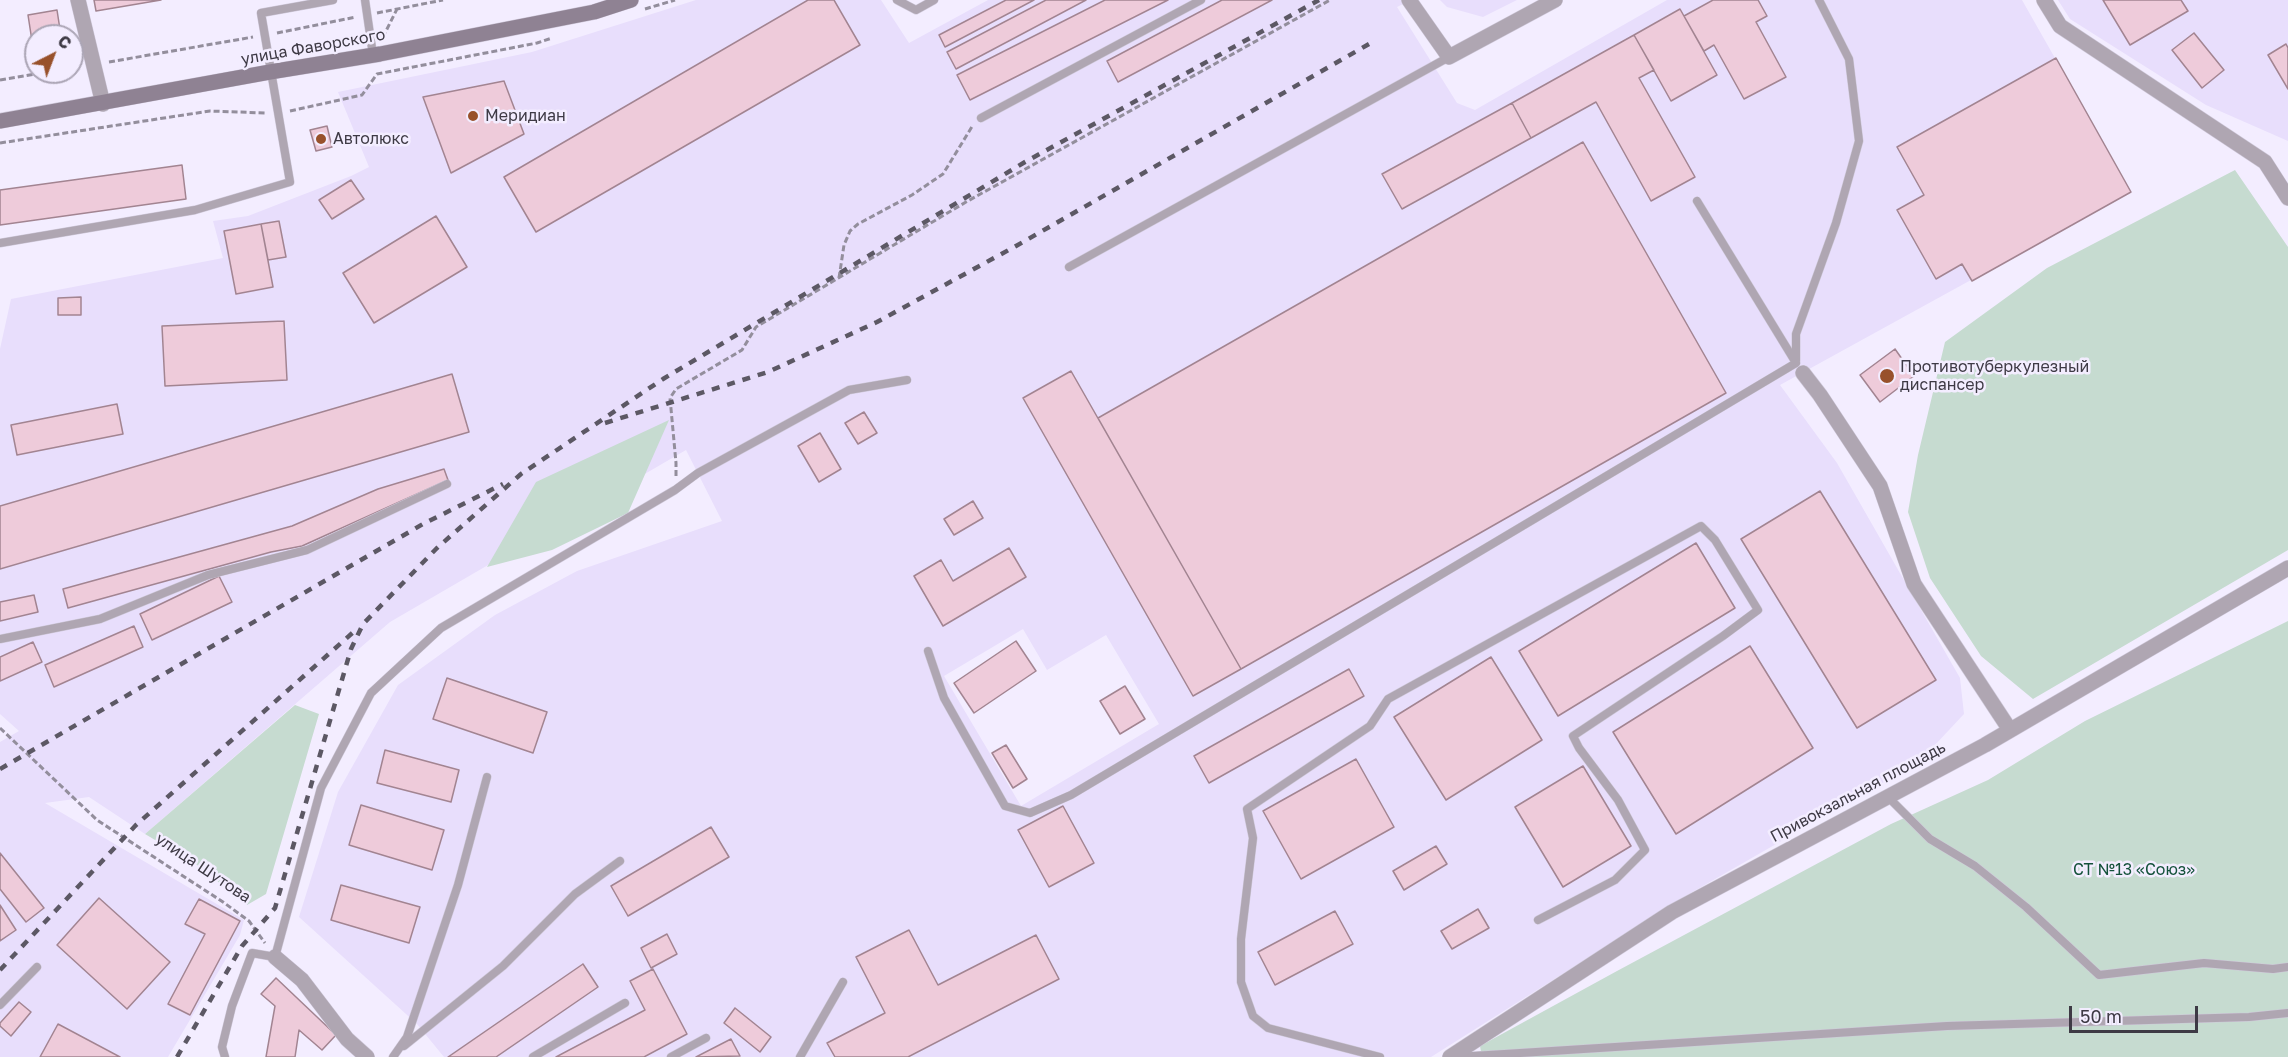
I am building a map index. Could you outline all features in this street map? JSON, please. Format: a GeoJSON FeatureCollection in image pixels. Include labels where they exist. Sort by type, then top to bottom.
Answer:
{"type":"FeatureCollection","features":[{"type":"Feature","properties":{"kind":"street"},"geometry":{"type":"LineString","coordinates":[[78,0],[103,104]]}},
{"type":"Feature","properties":{"kind":"street","name":"улица Фаворского"},"geometry":{"type":"LineString","coordinates":[[0,121],[373,55],[631,0]]}},
{"type":"Feature","properties":{"kind":"street"},"geometry":{"type":"LineString","coordinates":[[1409,0],[1449,57],[1554,0]]}},
{"type":"Feature","properties":{"kind":"street"},"geometry":{"type":"LineString","coordinates":[[2044,0],[2060,26],[2265,162],[2288,198]]}},
{"type":"Feature","properties":{"kind":"street"},"geometry":{"type":"LineString","coordinates":[[1799,368],[1820,395],[1880,486],[1914,584],[2010,730]]}},
{"type":"Feature","properties":{"kind":"street","name":"Привокзальная площадь"},"geometry":{"type":"LineString","coordinates":[[1452,1057],[1672,912],[2010,730],[2288,568]]}},
{"type":"Feature","properties":{"kind":"street"},"geometry":{"type":"LineString","coordinates":[[274,957],[302,980],[347,1039],[367,1057]]}},
{"type":"Feature","properties":{"kind":"lane"},"geometry":{"type":"LineString","coordinates":[[0,243],[195,210],[290,182],[261,13],[333,0]]}},
{"type":"Feature","properties":{"kind":"lane"},"geometry":{"type":"LineString","coordinates":[[365,0],[373,55]]}},
{"type":"Feature","properties":{"kind":"lane"},"geometry":{"type":"LineString","coordinates":[[897,0],[916,10],[934,0]]}},
{"type":"Feature","properties":{"kind":"lane"},"geometry":{"type":"LineString","coordinates":[[1799,368],[1796,334],[1836,223],[1860,141],[1849,59],[1819,0]]}},
{"type":"Feature","properties":{"kind":"lane"},"geometry":{"type":"LineString","coordinates":[[981,118],[1198,1]]}},
{"type":"Feature","properties":{"kind":"lane"},"geometry":{"type":"LineString","coordinates":[[1070,267],[1449,57]]}},
{"type":"Feature","properties":{"kind":"lane"},"geometry":{"type":"LineString","coordinates":[[1697,201],[1799,368]]}},
{"type":"Feature","properties":{"kind":"lane"},"geometry":{"type":"LineString","coordinates":[[928,651],[944,698],[1005,806],[1030,813],[1071,795],[1799,368]]}},
{"type":"Feature","properties":{"kind":"lane"},"geometry":{"type":"LineString","coordinates":[[225,1057],[222,1047],[232,1006],[252,953],[274,957],[321,788],[371,693],[441,628],[675,490],[698,473],[849,390],[907,380]]}},
{"type":"Feature","properties":{"kind":"lane"},"geometry":{"type":"LineString","coordinates":[[0,639],[99,620],[208,575],[307,550],[447,484]]}},
{"type":"Feature","properties":{"kind":"lane"},"geometry":{"type":"LineString","coordinates":[[1380,1057],[1268,1028],[1253,1016],[1241,982],[1241,939],[1253,838],[1247,809],[1370,726],[1388,699],[1701,526],[1714,540],[1758,610],[1573,736],[1579,748],[1618,800],[1645,850],[1615,880],[1538,920]]}},
{"type":"Feature","properties":{"kind":"lane"},"geometry":{"type":"LineString","coordinates":[[394,1055],[407,1037],[458,885],[487,777]]}},
{"type":"Feature","properties":{"kind":"lane"},"geometry":{"type":"LineString","coordinates":[[1887,796],[1930,839],[1975,866],[2098,975],[2204,963],[2273,969],[2288,967]]}},
{"type":"Feature","properties":{"kind":"lane"},"geometry":{"type":"LineString","coordinates":[[394,1055],[503,966],[575,894],[620,861]]}},
{"type":"Feature","properties":{"kind":"lane"},"geometry":{"type":"LineString","coordinates":[[0,1005],[37,967]]}},
{"type":"Feature","properties":{"kind":"lane"},"geometry":{"type":"LineString","coordinates":[[800,1057],[843,982]]}},
{"type":"Feature","properties":{"kind":"lane"},"geometry":{"type":"LineString","coordinates":[[533,1057],[625,1003]]}},
{"type":"Feature","properties":{"kind":"lane"},"geometry":{"type":"LineString","coordinates":[[1452,1057],[1947,1026],[2249,1017],[2288,1013]]}},
{"type":"Feature","properties":{"kind":"lane"},"geometry":{"type":"LineString","coordinates":[[671,1057],[706,1038]]}},
{"type":"Feature","properties":{"kind":"path"},"geometry":{"type":"LineString","coordinates":[[675,490],[676,463],[670,398],[676,389],[742,350],[756,327],[966,202],[1330,0]]}},
{"type":"Feature","properties":{"kind":"path"},"geometry":{"type":"LineString","coordinates":[[384,35],[397,9]]}},
{"type":"Feature","properties":{"kind":"path"},"geometry":{"type":"LineString","coordinates":[[93,64],[264,36]]}},
{"type":"Feature","properties":{"kind":"path"},"geometry":{"type":"LineString","coordinates":[[0,143],[210,111],[277,114],[362,95],[377,74]]}},
{"type":"Feature","properties":{"kind":"path"},"geometry":{"type":"LineString","coordinates":[[0,80],[24,76]]}},
{"type":"Feature","properties":{"kind":"path"},"geometry":{"type":"LineString","coordinates":[[839,278],[844,245],[850,231],[943,174],[974,125],[981,118]]}},
{"type":"Feature","properties":{"kind":"path","name":"улица Шутова"},"geometry":{"type":"LineString","coordinates":[[0,728],[98,820],[249,921],[274,957]]}},
{"type":"Feature","properties":{"kind":"shaded area"},"geometry":{"type":"Polygon","coordinates":[[[696,0],[881,0],[909,43],[988,0],[1411,0],[1397,7],[1457,103],[1475,110],[1667,0],[2022,0],[2131,192],[1780,385],[1837,463],[1960,678],[1964,714],[1919,762],[1689,894],[1431,1057],[444,1057],[417,1024],[299,917],[338,792],[398,685],[495,615],[577,571],[722,521],[686,450],[390,622],[145,834],[89,797],[45,803],[244,920],[240,935],[168,1057],[0,1057],[0,742],[19,731],[0,714],[0,349],[11,299],[223,258],[213,221],[248,216],[369,167],[338,92],[532,52],[696,0]],[[1023,629],[944,676],[1021,806],[1159,724],[1106,635],[1047,670],[1023,629]]]}},
{"type":"Feature","properties":{"kind":"shaded area"},"geometry":{"type":"Polygon","coordinates":[[[1440,0],[1517,0],[1483,17],[1447,7],[1440,0]]]}},
{"type":"Feature","properties":{"kind":"shaded area"},"geometry":{"type":"Polygon","coordinates":[[[2058,0],[2288,0],[2288,141],[2206,105],[2070,19],[2058,0]]]}},
{"type":"Feature","properties":{"kind":"green space"},"geometry":{"type":"Polygon","coordinates":[[[2235,170],[2288,247],[2288,550],[2033,699],[1981,656],[1930,578],[1908,512],[1918,455],[1945,342],[2047,268],[2235,170]]]}},
{"type":"Feature","properties":{"kind":"green space"},"geometry":{"type":"Polygon","coordinates":[[[669,420],[628,513],[552,550],[487,567],[536,482],[669,420]]]}},
{"type":"Feature","properties":{"kind":"green space","name":"СТ №13 «Союз»"},"geometry":{"type":"Polygon","coordinates":[[[2288,621],[2288,1057],[1482,1057],[1480,1046],[1617,971],[1891,824],[1988,780],[2085,721],[2288,621]]]}},
{"type":"Feature","properties":{"kind":"green space"},"geometry":{"type":"Polygon","coordinates":[[[295,705],[319,714],[266,894],[247,905],[197,865],[145,834],[295,705]]]}},
{"type":"Feature","properties":{"kind":"building"},"geometry":{"type":"Polygon","coordinates":[[[94,0],[161,0],[96,11],[94,0]]]}},
{"type":"Feature","properties":{"kind":"building"},"geometry":{"type":"Polygon","coordinates":[[[808,0],[834,0],[860,45],[536,232],[504,177],[808,0]]]}},
{"type":"Feature","properties":{"kind":"building"},"geometry":{"type":"Polygon","coordinates":[[[1006,0],[1034,0],[945,47],[939,35],[1006,0]]]}},
{"type":"Feature","properties":{"kind":"building"},"geometry":{"type":"Polygon","coordinates":[[[1046,0],[1086,0],[956,69],[947,52],[1046,0]]]}},
{"type":"Feature","properties":{"kind":"building"},"geometry":{"type":"Polygon","coordinates":[[[1105,0],[1168,0],[970,100],[957,75],[1105,0]]]}},
{"type":"Feature","properties":{"kind":"building"},"geometry":{"type":"Polygon","coordinates":[[[1222,0],[1272,0],[1118,82],[1107,61],[1222,0]]]}},
{"type":"Feature","properties":{"kind":"building"},"geometry":{"type":"Polygon","coordinates":[[[1713,0],[1758,0],[1767,16],[1756,22],[1786,77],[1744,99],[1714,45],[1704,51],[1684,16],[1713,0]]]}},
{"type":"Feature","properties":{"kind":"building"},"geometry":{"type":"Polygon","coordinates":[[[2103,0],[2181,0],[2188,11],[2130,45],[2103,0]]]}},
{"type":"Feature","properties":{"kind":"building"},"geometry":{"type":"Polygon","coordinates":[[[1680,9],[1717,75],[1671,101],[1634,35],[1680,9]]]}},
{"type":"Feature","properties":{"kind":"building"},"geometry":{"type":"Polygon","coordinates":[[[57,10],[59,24],[29,24],[28,15],[57,10]]]}},
{"type":"Feature","properties":{"kind":"building"},"geometry":{"type":"Polygon","coordinates":[[[2194,33],[2224,70],[2202,88],[2172,50],[2194,33]]]}},
{"type":"Feature","properties":{"kind":"building"},"geometry":{"type":"Polygon","coordinates":[[[1634,35],[1654,70],[1639,78],[1695,177],[1651,201],[1596,102],[1531,138],[1512,103],[1634,35]]]}},
{"type":"Feature","properties":{"kind":"building"},"geometry":{"type":"Polygon","coordinates":[[[2286,44],[2288,48],[2288,89],[2268,55],[2286,44]]]}},
{"type":"Feature","properties":{"kind":"building"},"geometry":{"type":"Polygon","coordinates":[[[2056,58],[2131,192],[1972,281],[1962,264],[1936,279],[1897,210],[1924,195],[1897,147],[2056,58]]]}},
{"type":"Feature","properties":{"kind":"building","name":"Меридиан"},"geometry":{"type":"Polygon","coordinates":[[[504,81],[524,134],[451,173],[423,97],[504,81]]]}},
{"type":"Feature","properties":{"kind":"building"},"geometry":{"type":"Polygon","coordinates":[[[1512,103],[1531,138],[1402,209],[1382,174],[1512,103]]]}},
{"type":"Feature","properties":{"kind":"building","name":"Автолюкс"},"geometry":{"type":"Polygon","coordinates":[[[327,126],[332,147],[316,151],[310,130],[327,126]]]}},
{"type":"Feature","properties":{"kind":"building"},"geometry":{"type":"Polygon","coordinates":[[[1583,142],[1726,393],[1241,669],[1098,418],[1583,142]]]}},
{"type":"Feature","properties":{"kind":"building"},"geometry":{"type":"Polygon","coordinates":[[[182,165],[186,199],[0,225],[0,190],[182,165]]]}},
{"type":"Feature","properties":{"kind":"building"},"geometry":{"type":"Polygon","coordinates":[[[351,180],[364,199],[332,219],[319,200],[351,180]]]}},
{"type":"Feature","properties":{"kind":"building"},"geometry":{"type":"Polygon","coordinates":[[[436,216],[467,267],[374,323],[343,273],[436,216]]]}},
{"type":"Feature","properties":{"kind":"building"},"geometry":{"type":"Polygon","coordinates":[[[279,221],[286,257],[268,260],[261,224],[279,221]]]}},
{"type":"Feature","properties":{"kind":"building"},"geometry":{"type":"Polygon","coordinates":[[[261,224],[273,287],[236,294],[224,231],[261,224]]]}},
{"type":"Feature","properties":{"kind":"building"},"geometry":{"type":"Polygon","coordinates":[[[81,297],[81,315],[58,315],[58,298],[81,297]]]}},
{"type":"Feature","properties":{"kind":"building"},"geometry":{"type":"Polygon","coordinates":[[[284,321],[287,380],[165,386],[162,326],[284,321]]]}},
{"type":"Feature","properties":{"kind":"building","name":"Противотуберкулезный диспансер"},"geometry":{"type":"Polygon","coordinates":[[[1895,349],[1914,376],[1880,402],[1860,375],[1895,349]]]}},
{"type":"Feature","properties":{"kind":"building"},"geometry":{"type":"Polygon","coordinates":[[[1071,371],[1241,669],[1193,696],[1023,398],[1071,371]]]}},
{"type":"Feature","properties":{"kind":"building"},"geometry":{"type":"Polygon","coordinates":[[[452,374],[469,432],[0,569],[0,506],[452,374]]]}},
{"type":"Feature","properties":{"kind":"building"},"geometry":{"type":"Polygon","coordinates":[[[117,404],[123,434],[17,455],[11,425],[117,404]]]}},
{"type":"Feature","properties":{"kind":"building"},"geometry":{"type":"Polygon","coordinates":[[[864,412],[877,433],[858,444],[845,423],[864,412]]]}},
{"type":"Feature","properties":{"kind":"building"},"geometry":{"type":"Polygon","coordinates":[[[820,433],[841,469],[819,482],[798,446],[820,433]]]}},
{"type":"Feature","properties":{"kind":"building"},"geometry":{"type":"Polygon","coordinates":[[[444,469],[448,480],[302,546],[271,552],[68,608],[63,589],[292,526],[378,489],[444,469]]]}},
{"type":"Feature","properties":{"kind":"building"},"geometry":{"type":"Polygon","coordinates":[[[1820,491],[1936,680],[1857,728],[1741,539],[1820,491]]]}},
{"type":"Feature","properties":{"kind":"building"},"geometry":{"type":"Polygon","coordinates":[[[973,501],[983,518],[954,535],[944,519],[973,501]]]}},
{"type":"Feature","properties":{"kind":"building"},"geometry":{"type":"Polygon","coordinates":[[[1696,543],[1735,608],[1558,716],[1519,651],[1696,543]]]}},
{"type":"Feature","properties":{"kind":"building"},"geometry":{"type":"Polygon","coordinates":[[[1009,548],[1026,577],[943,626],[914,576],[941,560],[953,581],[1009,548]]]}},
{"type":"Feature","properties":{"kind":"building"},"geometry":{"type":"Polygon","coordinates":[[[219,576],[232,602],[152,640],[140,614],[219,576]]]}},
{"type":"Feature","properties":{"kind":"building"},"geometry":{"type":"Polygon","coordinates":[[[34,595],[38,612],[0,621],[0,602],[34,595]]]}},
{"type":"Feature","properties":{"kind":"building"},"geometry":{"type":"Polygon","coordinates":[[[134,626],[143,647],[54,687],[45,665],[134,626]]]}},
{"type":"Feature","properties":{"kind":"building"},"geometry":{"type":"Polygon","coordinates":[[[1016,641],[1036,671],[974,713],[954,683],[1016,641]]]}},
{"type":"Feature","properties":{"kind":"building"},"geometry":{"type":"Polygon","coordinates":[[[33,642],[42,662],[0,681],[0,657],[33,642]]]}},
{"type":"Feature","properties":{"kind":"building"},"geometry":{"type":"Polygon","coordinates":[[[1750,646],[1813,748],[1676,834],[1613,732],[1750,646]]]}},
{"type":"Feature","properties":{"kind":"building"},"geometry":{"type":"Polygon","coordinates":[[[1491,657],[1542,740],[1446,800],[1394,717],[1491,657]]]}},
{"type":"Feature","properties":{"kind":"building"},"geometry":{"type":"Polygon","coordinates":[[[1349,669],[1364,696],[1209,783],[1194,756],[1349,669]]]}},
{"type":"Feature","properties":{"kind":"building"},"geometry":{"type":"Polygon","coordinates":[[[447,678],[547,712],[533,753],[433,719],[447,678]]]}},
{"type":"Feature","properties":{"kind":"building"},"geometry":{"type":"Polygon","coordinates":[[[1125,686],[1145,719],[1120,734],[1100,701],[1125,686]]]}},
{"type":"Feature","properties":{"kind":"building"},"geometry":{"type":"Polygon","coordinates":[[[1006,745],[1027,779],[1013,788],[992,753],[1006,745]]]}},
{"type":"Feature","properties":{"kind":"building"},"geometry":{"type":"Polygon","coordinates":[[[385,750],[459,770],[451,802],[377,783],[385,750]]]}},
{"type":"Feature","properties":{"kind":"building"},"geometry":{"type":"Polygon","coordinates":[[[1356,759],[1394,827],[1301,879],[1263,811],[1356,759]]]}},
{"type":"Feature","properties":{"kind":"building"},"geometry":{"type":"Polygon","coordinates":[[[1583,766],[1631,846],[1563,887],[1515,807],[1583,766]]]}},
{"type":"Feature","properties":{"kind":"building"},"geometry":{"type":"Polygon","coordinates":[[[361,805],[444,830],[432,870],[349,845],[361,805]]]}},
{"type":"Feature","properties":{"kind":"building"},"geometry":{"type":"Polygon","coordinates":[[[1063,806],[1094,863],[1049,887],[1018,830],[1063,806]]]}},
{"type":"Feature","properties":{"kind":"building"},"geometry":{"type":"Polygon","coordinates":[[[711,827],[729,857],[628,916],[611,886],[711,827]]]}},
{"type":"Feature","properties":{"kind":"building"},"geometry":{"type":"Polygon","coordinates":[[[1436,846],[1447,864],[1404,890],[1393,871],[1436,846]]]}},
{"type":"Feature","properties":{"kind":"building"},"geometry":{"type":"Polygon","coordinates":[[[0,853],[44,908],[26,922],[0,889],[0,853]]]}},
{"type":"Feature","properties":{"kind":"building"},"geometry":{"type":"Polygon","coordinates":[[[341,885],[420,907],[409,943],[331,920],[341,885]]]}},
{"type":"Feature","properties":{"kind":"building"},"geometry":{"type":"Polygon","coordinates":[[[99,898],[170,962],[127,1009],[57,945],[99,898]]]}},
{"type":"Feature","properties":{"kind":"building"},"geometry":{"type":"Polygon","coordinates":[[[199,899],[240,921],[190,1015],[168,1004],[205,934],[185,924],[199,899]]]}},
{"type":"Feature","properties":{"kind":"building"},"geometry":{"type":"Polygon","coordinates":[[[0,905],[16,930],[0,941],[0,905]]]}},
{"type":"Feature","properties":{"kind":"building"},"geometry":{"type":"Polygon","coordinates":[[[1478,909],[1489,928],[1452,949],[1441,931],[1478,909]]]}},
{"type":"Feature","properties":{"kind":"building"},"geometry":{"type":"Polygon","coordinates":[[[1335,911],[1353,944],[1275,985],[1258,952],[1335,911]]]}},
{"type":"Feature","properties":{"kind":"building"},"geometry":{"type":"Polygon","coordinates":[[[909,930],[938,985],[1036,935],[1059,979],[908,1057],[835,1057],[827,1043],[885,1013],[856,957],[909,930]]]}},
{"type":"Feature","properties":{"kind":"building"},"geometry":{"type":"Polygon","coordinates":[[[667,934],[677,954],[651,968],[641,948],[667,934]]]}},
{"type":"Feature","properties":{"kind":"building"},"geometry":{"type":"Polygon","coordinates":[[[583,964],[598,987],[496,1057],[448,1057],[583,964]]]}},
{"type":"Feature","properties":{"kind":"building"},"geometry":{"type":"Polygon","coordinates":[[[653,969],[687,1034],[644,1057],[556,1057],[645,1010],[630,981],[653,969]]]}},
{"type":"Feature","properties":{"kind":"building"},"geometry":{"type":"Polygon","coordinates":[[[276,978],[336,1035],[322,1050],[299,1030],[295,1057],[266,1057],[275,1006],[261,994],[276,978]]]}},
{"type":"Feature","properties":{"kind":"building"},"geometry":{"type":"Polygon","coordinates":[[[19,1002],[31,1012],[11,1036],[0,1026],[0,1023],[19,1002]]]}},
{"type":"Feature","properties":{"kind":"building"},"geometry":{"type":"Polygon","coordinates":[[[735,1008],[771,1037],[760,1052],[724,1023],[735,1008]]]}},
{"type":"Feature","properties":{"kind":"building"},"geometry":{"type":"Polygon","coordinates":[[[58,1024],[120,1057],[40,1057],[58,1024]]]}},
{"type":"Feature","properties":{"kind":"building"},"geometry":{"type":"Polygon","coordinates":[[[731,1039],[740,1056],[696,1057],[731,1039]]]}},
{"type":"Feature","properties":{"kind":"railway"},"geometry":{"type":"LineString","coordinates":[[177,1057],[242,946],[275,908],[351,649],[363,624],[437,548],[521,474],[663,379],[1025,162],[1319,0]]}},
{"type":"Feature","properties":{"kind":"railway"},"geometry":{"type":"LineString","coordinates":[[605,423],[768,372],[877,322],[1016,246],[1369,44]]}},
{"type":"Feature","properties":{"kind":"railway"},"geometry":{"type":"LineString","coordinates":[[0,769],[423,524],[503,484]]}},
{"type":"Feature","properties":{"kind":"railway"},"geometry":{"type":"LineString","coordinates":[[0,970],[136,825],[358,628]]}},
{"type":"Feature","properties":{"kind":"place","name":"Меридиан"},"geometry":{"type":"Point","coordinates":[473,116]}},
{"type":"Feature","properties":{"kind":"place","name":"Автолюкс"},"geometry":{"type":"Point","coordinates":[321,139]}},
{"type":"Feature","properties":{"kind":"place","name":"Противотуберкулезный диспансер"},"geometry":{"type":"Point","coordinates":[1887,376]}}]}
